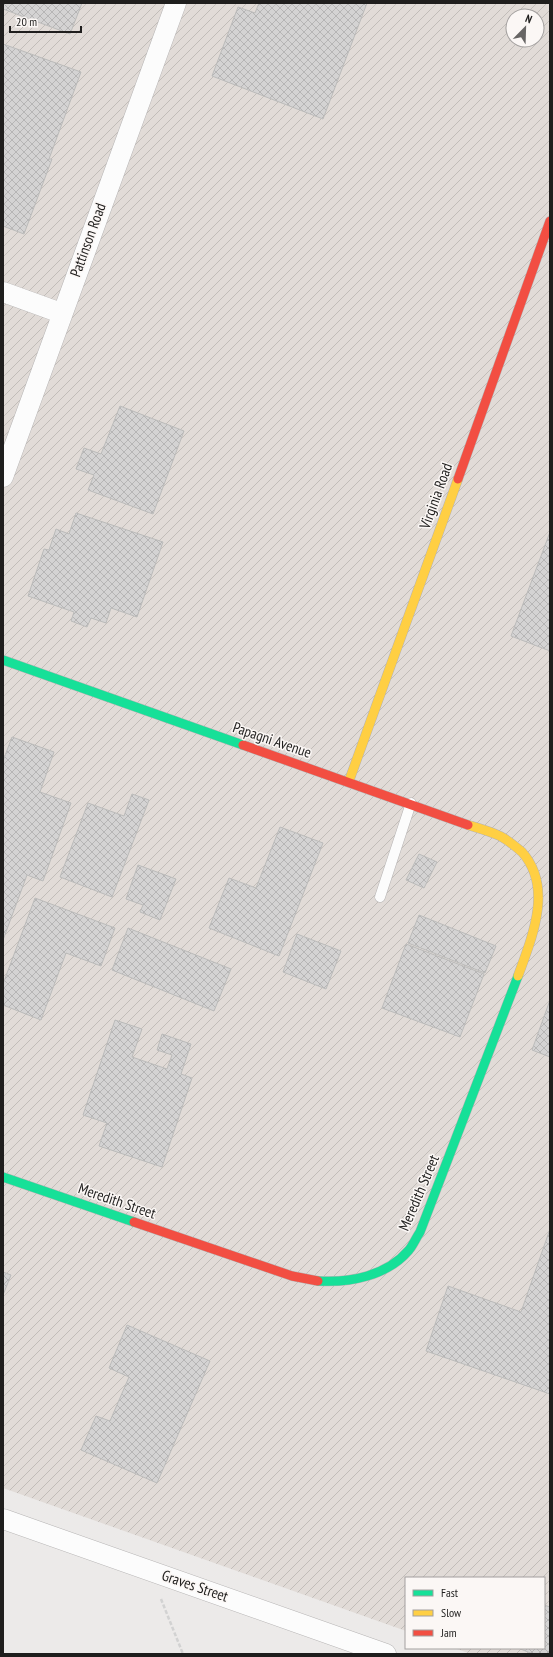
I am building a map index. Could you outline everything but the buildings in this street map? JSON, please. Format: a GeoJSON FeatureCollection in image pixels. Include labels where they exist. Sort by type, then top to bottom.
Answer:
{"type":"FeatureCollection","features":[{"type":"Feature","properties":{"kind":"street","name":"Pattinson Road"},"geometry":{"type":"LineString","coordinates":[[3,477],[61,313],[176,3]]}},
{"type":"Feature","properties":{"kind":"street","name":"Virginia Road"},"geometry":{"type":"LineString","coordinates":[[349,781],[550,220]]}},
{"type":"Feature","properties":{"kind":"street"},"geometry":{"type":"LineString","coordinates":[[3,292],[61,313]]}},
{"type":"Feature","properties":{"kind":"street","name":"Papagni Avenue"},"geometry":{"type":"LineString","coordinates":[[3,660],[411,803],[500,836],[515,844],[527,854]]}},
{"type":"Feature","properties":{"kind":"street","name":"Meredith Street"},"geometry":{"type":"LineString","coordinates":[[3,1177],[292,1276],[317,1281],[340,1281],[362,1277],[385,1269],[408,1251],[420,1232],[536,926],[544,901],[542,885],[536,868],[527,854]]}},
{"type":"Feature","properties":{"kind":"street","name":"Graves Street"},"geometry":{"type":"LineString","coordinates":[[3,1519],[386,1654]]}},
{"type":"Feature","properties":{"kind":"lane"},"geometry":{"type":"LineString","coordinates":[[380,897],[411,803]]}},
{"type":"Feature","properties":{"kind":"path"},"geometry":{"type":"LineString","coordinates":[[150,1570],[183,1654]]}},
{"type":"Feature","properties":{"kind":"shaded area"},"geometry":{"type":"Polygon","coordinates":[[[3,3],[550,3],[550,1654],[471,1654],[457,1649],[545,1649],[545,1577],[405,1577],[405,1631],[3,1488],[3,3]]]}},
{"type":"Feature","properties":{"kind":"traffic: fast"},"geometry":{"type":"LineString","coordinates":[[3,660],[243,745]]}},
{"type":"Feature","properties":{"kind":"traffic: fast"},"geometry":{"type":"LineString","coordinates":[[318,1281],[343,1281],[379,1272],[400,1259],[409,1250],[420,1232],[518,976]]}},
{"type":"Feature","properties":{"kind":"traffic: fast"},"geometry":{"type":"LineString","coordinates":[[3,1177],[134,1222]]}},
{"type":"Feature","properties":{"kind":"traffic: slow"},"geometry":{"type":"LineString","coordinates":[[349,781],[458,479]]}},
{"type":"Feature","properties":{"kind":"traffic: slow"},"geometry":{"type":"LineString","coordinates":[[468,825],[500,836],[514,845],[522,852],[531,866],[537,880],[538,896],[534,928],[518,976]]}},
{"type":"Feature","properties":{"kind":"traffic: jam"},"geometry":{"type":"LineString","coordinates":[[458,479],[550,221]]}},
{"type":"Feature","properties":{"kind":"traffic: jam"},"geometry":{"type":"LineString","coordinates":[[243,745],[468,825]]}},
{"type":"Feature","properties":{"kind":"traffic: jam"},"geometry":{"type":"LineString","coordinates":[[134,1222],[292,1276],[318,1281]]}}]}
